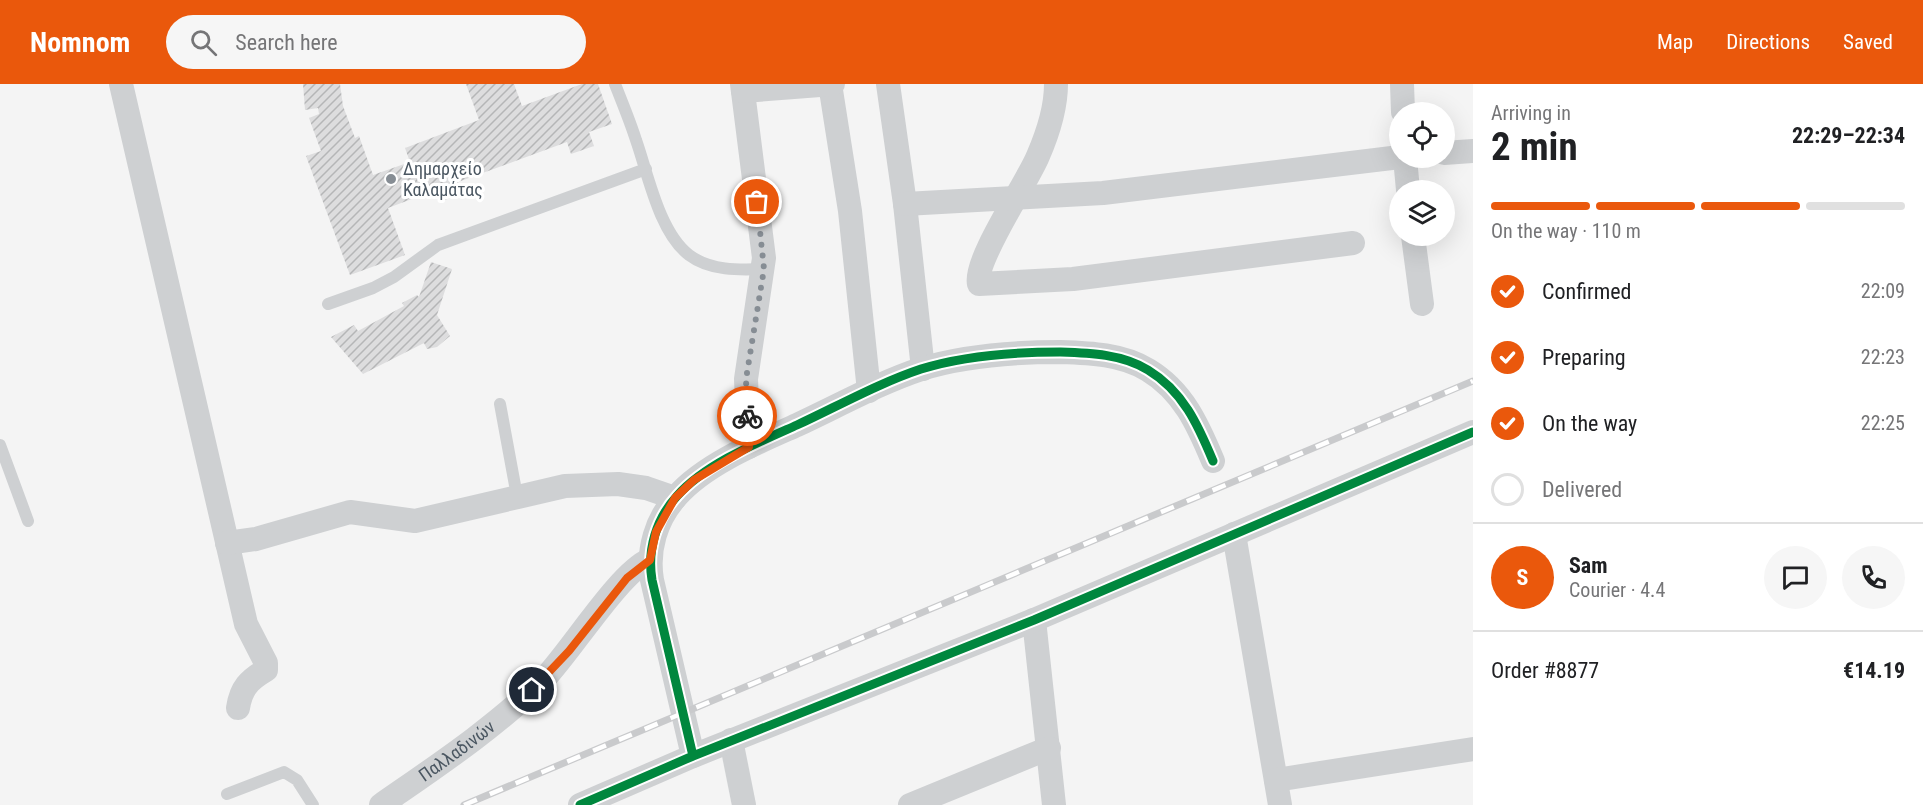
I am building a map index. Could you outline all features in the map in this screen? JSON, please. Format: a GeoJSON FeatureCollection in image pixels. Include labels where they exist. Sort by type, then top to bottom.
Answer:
{"type":"FeatureCollection","features":[{"type":"Feature","properties":{"kind":"street"},"geometry":{"type":"LineString","coordinates":[[121,84],[246,624],[266,663],[266,670],[250,680],[240,693],[238,708]]}},
{"type":"Feature","properties":{"kind":"street"},"geometry":{"type":"LineString","coordinates":[[749,447],[746,379],[764,269],[742,87],[831,84],[850,211],[869,392]]}},
{"type":"Feature","properties":{"kind":"street"},"geometry":{"type":"LineString","coordinates":[[888,84],[923,369]]}},
{"type":"Feature","properties":{"kind":"street"},"geometry":{"type":"LineString","coordinates":[[1056,84],[1054,107],[1046,135],[1017,198],[984,256],[977,276],[979,284],[1073,279],[1353,243]]}},
{"type":"Feature","properties":{"kind":"street"},"geometry":{"type":"LineString","coordinates":[[1402,84],[1403,102]]}},
{"type":"Feature","properties":{"kind":"street"},"geometry":{"type":"LineString","coordinates":[[1455,153],[1473,152]]}},
{"type":"Feature","properties":{"kind":"street"},"geometry":{"type":"LineString","coordinates":[[904,204],[1137,189],[1389,158]]}},
{"type":"Feature","properties":{"kind":"street"},"geometry":{"type":"LineString","coordinates":[[1414,246],[1422,304]]}},
{"type":"Feature","properties":{"kind":"street"},"geometry":{"type":"LineString","coordinates":[[693,756],[650,560],[656,532],[675,498],[694,480],[749,447],[923,369],[967,358],[1074,352],[1123,359],[1155,374],[1180,398],[1196,423],[1213,461]]}},
{"type":"Feature","properties":{"kind":"street"},"geometry":{"type":"LineString","coordinates":[[580,805],[613,798],[693,756],[1034,620],[1473,432]]}},
{"type":"Feature","properties":{"kind":"street"},"geometry":{"type":"LineString","coordinates":[[227,543],[256,539],[350,512],[415,521],[565,486],[610,484],[646,488],[675,498]]}},
{"type":"Feature","properties":{"kind":"street"},"geometry":{"type":"LineString","coordinates":[[1234,534],[1280,805]]}},
{"type":"Feature","properties":{"kind":"street","name":"Παλλαδινών"},"geometry":{"type":"LineString","coordinates":[[381,805],[520,700],[569,651],[627,578],[650,560]]}},
{"type":"Feature","properties":{"kind":"street"},"geometry":{"type":"LineString","coordinates":[[1034,620],[1054,805]]}},
{"type":"Feature","properties":{"kind":"street"},"geometry":{"type":"LineString","coordinates":[[731,740],[744,805]]}},
{"type":"Feature","properties":{"kind":"street"},"geometry":{"type":"LineString","coordinates":[[919,803],[1049,748]]}},
{"type":"Feature","properties":{"kind":"street"},"geometry":{"type":"LineString","coordinates":[[1276,780],[1473,749]]}},
{"type":"Feature","properties":{"kind":"lane"},"geometry":{"type":"LineString","coordinates":[[615,84],[666,225],[675,242],[689,255],[719,268],[764,269]]}},
{"type":"Feature","properties":{"kind":"lane"},"geometry":{"type":"LineString","coordinates":[[328,304],[373,288],[394,277],[438,245],[646,169]]}},
{"type":"Feature","properties":{"kind":"lane"},"geometry":{"type":"LineString","coordinates":[[500,404],[517,496]]}},
{"type":"Feature","properties":{"kind":"lane"},"geometry":{"type":"LineString","coordinates":[[0,445],[27,521]]}},
{"type":"Feature","properties":{"kind":"lane"},"geometry":{"type":"LineString","coordinates":[[227,794],[284,772],[297,780],[313,805]]}},
{"type":"Feature","properties":{"kind":"building","name":"Δημαρχείο Καλαμάτας"},"geometry":{"type":"Polygon","coordinates":[[[303,84],[340,84],[343,106],[355,138],[359,136],[373,175],[410,162],[405,148],[479,120],[466,84],[514,84],[522,106],[582,84],[598,84],[612,124],[589,132],[594,146],[571,154],[567,142],[458,182],[462,194],[439,202],[435,192],[421,197],[416,183],[412,185],[417,197],[388,208],[405,255],[350,275],[306,156],[321,151],[309,118],[319,114],[318,108],[305,110],[303,84]]]}},
{"type":"Feature","properties":{"kind":"building"},"geometry":{"type":"Polygon","coordinates":[[[431,262],[452,269],[437,315],[450,336],[437,347],[427,349],[424,343],[363,374],[331,337],[354,325],[358,331],[404,306],[402,303],[417,295],[419,297],[431,262]]]}},
{"type":"Feature","properties":{"kind":"railway"},"geometry":{"type":"LineString","coordinates":[[464,805],[1473,381]]}},
{"type":"Feature","properties":{"kind":"cycle path"},"geometry":{"type":"LineString","coordinates":[[693,756],[652,580],[651,557],[655,535],[670,505],[689,484],[717,464],[750,446],[874,388],[921,369],[955,360],[990,355],[1060,352],[1117,358],[1138,365],[1160,378],[1188,410],[1213,461]]}},
{"type":"Feature","properties":{"kind":"cycle path"},"geometry":{"type":"LineString","coordinates":[[580,805],[693,756],[1034,620],[1473,432]]}},
{"type":"Feature","properties":{"kind":"way so far"},"geometry":{"type":"LineString","coordinates":[[747,416],[746,379],[764,269],[757,202]]}},
{"type":"Feature","properties":{"kind":"place","name":"Δημαρχείο Καλαμάτας"},"geometry":{"type":"Point","coordinates":[391,179]}},
{"type":"Feature","properties":{"kind":"route"},"geometry":{"type":"LineString","coordinates":[[532,690],[569,651],[627,578],[650,560],[656,532],[675,498],[694,480],[749,447],[747,416]]}}]}
